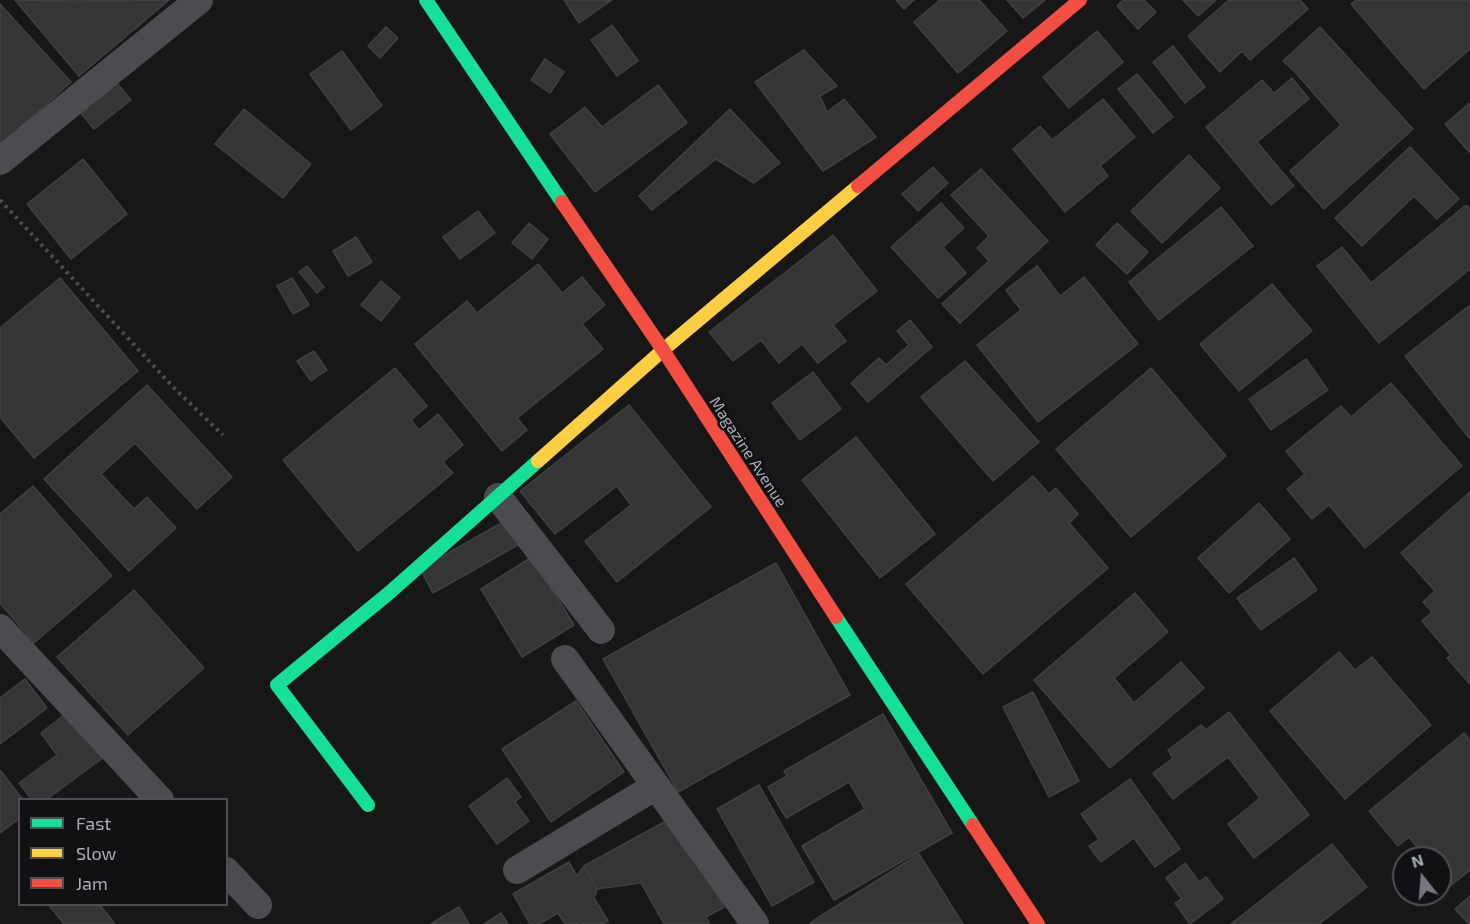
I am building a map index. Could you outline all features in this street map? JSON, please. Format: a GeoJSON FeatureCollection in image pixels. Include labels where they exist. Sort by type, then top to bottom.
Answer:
{"type":"FeatureCollection","features":[{"type":"Feature","properties":{"kind":"street"},"geometry":{"type":"LineString","coordinates":[[0,161],[199,0]]}},
{"type":"Feature","properties":{"kind":"street","name":"Magazine Avenue"},"geometry":{"type":"LineString","coordinates":[[426,0],[663,350],[1038,924]]}},
{"type":"Feature","properties":{"kind":"street"},"geometry":{"type":"LineString","coordinates":[[368,805],[277,685],[389,593],[663,350],[1080,0]]}},
{"type":"Feature","properties":{"kind":"street"},"geometry":{"type":"LineString","coordinates":[[498,497],[601,630]]}},
{"type":"Feature","properties":{"kind":"street"},"geometry":{"type":"LineString","coordinates":[[0,628],[158,798]]}},
{"type":"Feature","properties":{"kind":"street"},"geometry":{"type":"LineString","coordinates":[[565,659],[755,924]]}},
{"type":"Feature","properties":{"kind":"street"},"geometry":{"type":"LineString","coordinates":[[517,870],[656,786]]}},
{"type":"Feature","properties":{"kind":"street"},"geometry":{"type":"LineString","coordinates":[[228,873],[258,905]]}},
{"type":"Feature","properties":{"kind":"path"},"geometry":{"type":"LineString","coordinates":[[0,200],[176,390],[223,435]]}},
{"type":"Feature","properties":{"kind":"building"},"geometry":{"type":"Polygon","coordinates":[[[15,0],[74,1],[169,0],[79,76],[15,0]]]}},
{"type":"Feature","properties":{"kind":"building"},"geometry":{"type":"Polygon","coordinates":[[[564,0],[612,0],[579,23],[564,0]]]}},
{"type":"Feature","properties":{"kind":"building"},"geometry":{"type":"Polygon","coordinates":[[[896,0],[914,0],[904,9],[896,0]]]}},
{"type":"Feature","properties":{"kind":"building"},"geometry":{"type":"Polygon","coordinates":[[[940,0],[979,0],[1007,31],[958,73],[914,22],[940,0]]]}},
{"type":"Feature","properties":{"kind":"building"},"geometry":{"type":"Polygon","coordinates":[[[1007,0],[1045,0],[1023,18],[1007,0]]]}},
{"type":"Feature","properties":{"kind":"building"},"geometry":{"type":"Polygon","coordinates":[[[1123,0],[1144,0],[1156,12],[1138,29],[1117,6],[1123,0]]]}},
{"type":"Feature","properties":{"kind":"building"},"geometry":{"type":"Polygon","coordinates":[[[1183,0],[1216,0],[1198,16],[1183,0]]]}},
{"type":"Feature","properties":{"kind":"building"},"geometry":{"type":"Polygon","coordinates":[[[1229,0],[1300,0],[1308,9],[1250,60],[1242,51],[1220,72],[1188,36],[1229,0]]]}},
{"type":"Feature","properties":{"kind":"building"},"geometry":{"type":"Polygon","coordinates":[[[1356,0],[1470,0],[1470,49],[1424,89],[1351,4],[1356,0]]]}},
{"type":"Feature","properties":{"kind":"building"},"geometry":{"type":"Polygon","coordinates":[[[0,4],[71,82],[0,146],[0,4]]]}},
{"type":"Feature","properties":{"kind":"building"},"geometry":{"type":"Polygon","coordinates":[[[612,25],[638,61],[617,76],[591,40],[612,25]]]}},
{"type":"Feature","properties":{"kind":"building"},"geometry":{"type":"Polygon","coordinates":[[[386,27],[398,38],[380,58],[368,46],[386,27]]]}},
{"type":"Feature","properties":{"kind":"building"},"geometry":{"type":"Polygon","coordinates":[[[1320,27],[1413,129],[1324,209],[1290,171],[1341,125],[1283,61],[1320,27]]]}},
{"type":"Feature","properties":{"kind":"building"},"geometry":{"type":"Polygon","coordinates":[[[1097,31],[1123,62],[1069,108],[1043,77],[1097,31]]]}},
{"type":"Feature","properties":{"kind":"building"},"geometry":{"type":"Polygon","coordinates":[[[1173,46],[1205,87],[1185,103],[1153,62],[1173,46]]]}},
{"type":"Feature","properties":{"kind":"building"},"geometry":{"type":"Polygon","coordinates":[[[804,50],[837,86],[820,96],[827,112],[844,99],[876,137],[823,171],[755,82],[804,50]]]}},
{"type":"Feature","properties":{"kind":"building"},"geometry":{"type":"Polygon","coordinates":[[[342,51],[382,106],[351,130],[310,74],[342,51]]]}},
{"type":"Feature","properties":{"kind":"building"},"geometry":{"type":"Polygon","coordinates":[[[545,59],[564,72],[550,93],[531,80],[545,59]]]}},
{"type":"Feature","properties":{"kind":"building"},"geometry":{"type":"Polygon","coordinates":[[[1137,74],[1173,117],[1153,133],[1118,89],[1137,74]]]}},
{"type":"Feature","properties":{"kind":"building"},"geometry":{"type":"Polygon","coordinates":[[[1292,78],[1309,99],[1257,142],[1294,186],[1271,205],[1206,127],[1262,80],[1274,93],[1292,78]]]}},
{"type":"Feature","properties":{"kind":"building"},"geometry":{"type":"Polygon","coordinates":[[[117,83],[131,100],[94,129],[80,112],[117,83]]]}},
{"type":"Feature","properties":{"kind":"building"},"geometry":{"type":"Polygon","coordinates":[[[658,85],[687,123],[595,192],[550,134],[585,107],[602,127],[658,85]]]}},
{"type":"Feature","properties":{"kind":"building"},"geometry":{"type":"Polygon","coordinates":[[[1103,99],[1135,137],[1100,166],[1108,176],[1065,212],[1013,149],[1040,126],[1052,140],[1103,99]]]}},
{"type":"Feature","properties":{"kind":"building"},"geometry":{"type":"Polygon","coordinates":[[[1470,103],[1470,153],[1445,124],[1470,103]]]}},
{"type":"Feature","properties":{"kind":"building"},"geometry":{"type":"Polygon","coordinates":[[[244,109],[311,164],[283,198],[215,144],[244,109]]]}},
{"type":"Feature","properties":{"kind":"building"},"geometry":{"type":"Polygon","coordinates":[[[730,109],[780,163],[754,183],[716,159],[652,210],[639,196],[730,109]]]}},
{"type":"Feature","properties":{"kind":"building"},"geometry":{"type":"Polygon","coordinates":[[[1410,147],[1459,199],[1437,219],[1414,196],[1362,246],[1335,218],[1410,147]]]}},
{"type":"Feature","properties":{"kind":"building"},"geometry":{"type":"Polygon","coordinates":[[[1189,155],[1220,188],[1162,243],[1131,211],[1189,155]]]}},
{"type":"Feature","properties":{"kind":"building"},"geometry":{"type":"Polygon","coordinates":[[[83,159],[127,214],[71,259],[27,204],[83,159]]]}},
{"type":"Feature","properties":{"kind":"building"},"geometry":{"type":"Polygon","coordinates":[[[933,167],[948,183],[918,211],[902,194],[933,167]]]}},
{"type":"Feature","properties":{"kind":"building"},"geometry":{"type":"Polygon","coordinates":[[[981,169],[1048,241],[960,323],[942,304],[989,261],[977,248],[989,236],[951,195],[981,169]]]}},
{"type":"Feature","properties":{"kind":"building"},"geometry":{"type":"Polygon","coordinates":[[[941,203],[964,228],[943,247],[966,273],[938,298],[891,247],[941,203]]]}},
{"type":"Feature","properties":{"kind":"building"},"geometry":{"type":"Polygon","coordinates":[[[1466,205],[1470,209],[1470,269],[1379,343],[1317,266],[1342,247],[1371,283],[1466,205]]]}},
{"type":"Feature","properties":{"kind":"building"},"geometry":{"type":"Polygon","coordinates":[[[1221,207],[1253,246],[1159,320],[1129,282],[1221,207]]]}},
{"type":"Feature","properties":{"kind":"building"},"geometry":{"type":"Polygon","coordinates":[[[478,211],[495,233],[460,259],[443,237],[478,211]]]}},
{"type":"Feature","properties":{"kind":"building"},"geometry":{"type":"Polygon","coordinates":[[[529,223],[548,239],[532,259],[512,243],[529,223]]]}},
{"type":"Feature","properties":{"kind":"building"},"geometry":{"type":"Polygon","coordinates":[[[1117,223],[1148,252],[1127,274],[1096,245],[1117,223]]]}},
{"type":"Feature","properties":{"kind":"building"},"geometry":{"type":"Polygon","coordinates":[[[833,235],[877,291],[833,325],[846,341],[818,363],[802,344],[779,363],[761,340],[733,361],[709,332],[833,235]]]}},
{"type":"Feature","properties":{"kind":"building"},"geometry":{"type":"Polygon","coordinates":[[[356,237],[372,262],[348,276],[333,251],[356,237]]]}},
{"type":"Feature","properties":{"kind":"building"},"geometry":{"type":"Polygon","coordinates":[[[538,264],[562,293],[582,277],[605,305],[582,324],[603,349],[517,418],[527,430],[502,451],[415,344],[467,301],[477,313],[538,264]]]}},
{"type":"Feature","properties":{"kind":"building"},"geometry":{"type":"Polygon","coordinates":[[[307,266],[324,287],[317,293],[299,272],[307,266]]]}},
{"type":"Feature","properties":{"kind":"building"},"geometry":{"type":"Polygon","coordinates":[[[1037,266],[1060,296],[1084,277],[1138,344],[1038,422],[977,345],[1021,310],[1006,290],[1037,266]]]}},
{"type":"Feature","properties":{"kind":"building"},"geometry":{"type":"Polygon","coordinates":[[[60,278],[138,371],[34,458],[0,417],[0,328],[60,278]]]}},
{"type":"Feature","properties":{"kind":"building"},"geometry":{"type":"Polygon","coordinates":[[[292,278],[309,305],[293,314],[277,286],[292,278]]]}},
{"type":"Feature","properties":{"kind":"building"},"geometry":{"type":"Polygon","coordinates":[[[381,281],[400,297],[381,321],[361,305],[381,281]]]}},
{"type":"Feature","properties":{"kind":"building"},"geometry":{"type":"Polygon","coordinates":[[[1272,284],[1312,331],[1239,391],[1200,344],[1272,284]]]}},
{"type":"Feature","properties":{"kind":"building"},"geometry":{"type":"Polygon","coordinates":[[[1470,305],[1470,439],[1405,356],[1470,305]]]}},
{"type":"Feature","properties":{"kind":"building"},"geometry":{"type":"Polygon","coordinates":[[[910,320],[932,347],[868,402],[851,383],[879,358],[886,365],[909,345],[897,331],[910,320]]]}},
{"type":"Feature","properties":{"kind":"building"},"geometry":{"type":"Polygon","coordinates":[[[314,351],[327,370],[311,381],[297,361],[314,351]]]}},
{"type":"Feature","properties":{"kind":"building"},"geometry":{"type":"Polygon","coordinates":[[[1306,359],[1328,390],[1271,430],[1249,399],[1306,359]]]}},
{"type":"Feature","properties":{"kind":"building"},"geometry":{"type":"Polygon","coordinates":[[[965,361],[1039,442],[993,481],[921,397],[965,361]]]}},
{"type":"Feature","properties":{"kind":"building"},"geometry":{"type":"Polygon","coordinates":[[[395,368],[427,406],[411,420],[419,430],[438,414],[463,445],[443,462],[453,473],[358,551],[283,460],[395,368]]]}},
{"type":"Feature","properties":{"kind":"building"},"geometry":{"type":"Polygon","coordinates":[[[1151,368],[1226,456],[1131,537],[1056,449],[1151,368]]]}},
{"type":"Feature","properties":{"kind":"building"},"geometry":{"type":"Polygon","coordinates":[[[813,372],[841,409],[800,440],[772,403],[813,372]]]}},
{"type":"Feature","properties":{"kind":"building"},"geometry":{"type":"Polygon","coordinates":[[[1391,383],[1462,466],[1365,548],[1329,505],[1312,519],[1287,489],[1305,474],[1286,451],[1341,406],[1351,417],[1391,383]]]}},
{"type":"Feature","properties":{"kind":"building"},"geometry":{"type":"Polygon","coordinates":[[[147,385],[232,477],[197,509],[135,443],[101,474],[134,509],[147,497],[176,528],[129,571],[44,479],[147,385]]]}},
{"type":"Feature","properties":{"kind":"building"},"geometry":{"type":"Polygon","coordinates":[[[629,405],[711,507],[617,582],[585,541],[631,505],[617,486],[555,534],[520,491],[629,405]]]}},
{"type":"Feature","properties":{"kind":"building"},"geometry":{"type":"Polygon","coordinates":[[[856,437],[935,534],[880,578],[802,480],[856,437]]]}},
{"type":"Feature","properties":{"kind":"building"},"geometry":{"type":"Polygon","coordinates":[[[1033,476],[1049,494],[1056,488],[1078,514],[1069,523],[1108,568],[983,674],[906,584],[1033,476]]]}},
{"type":"Feature","properties":{"kind":"building"},"geometry":{"type":"Polygon","coordinates":[[[33,486],[112,576],[34,643],[0,603],[0,514],[33,486]]]}},
{"type":"Feature","properties":{"kind":"building"},"geometry":{"type":"Polygon","coordinates":[[[1470,492],[1470,684],[1447,658],[1451,655],[1422,621],[1432,612],[1423,602],[1435,591],[1401,553],[1470,492]]]}},
{"type":"Feature","properties":{"kind":"building"},"geometry":{"type":"Polygon","coordinates":[[[1259,503],[1290,539],[1229,593],[1198,558],[1259,503]]]}},
{"type":"Feature","properties":{"kind":"building"},"geometry":{"type":"Polygon","coordinates":[[[510,518],[523,542],[433,593],[420,569],[510,518]]]}},
{"type":"Feature","properties":{"kind":"building"},"geometry":{"type":"Polygon","coordinates":[[[532,557],[574,625],[522,657],[481,589],[532,557]]]}},
{"type":"Feature","properties":{"kind":"building"},"geometry":{"type":"Polygon","coordinates":[[[1294,558],[1317,590],[1261,630],[1237,598],[1294,558]]]}},
{"type":"Feature","properties":{"kind":"building"},"geometry":{"type":"Polygon","coordinates":[[[776,563],[850,695],[678,792],[603,659],[776,563]]]}},
{"type":"Feature","properties":{"kind":"building"},"geometry":{"type":"Polygon","coordinates":[[[134,590],[204,668],[128,735],[57,657],[134,590]]]}},
{"type":"Feature","properties":{"kind":"building"},"geometry":{"type":"Polygon","coordinates":[[[1135,593],[1168,632],[1114,678],[1134,703],[1181,662],[1204,688],[1110,768],[1034,680],[1135,593]]]}},
{"type":"Feature","properties":{"kind":"building"},"geometry":{"type":"Polygon","coordinates":[[[1339,652],[1355,670],[1372,657],[1431,725],[1345,799],[1270,711],[1339,652]]]}},
{"type":"Feature","properties":{"kind":"building"},"geometry":{"type":"Polygon","coordinates":[[[25,679],[47,708],[0,744],[0,698],[25,679]]]}},
{"type":"Feature","properties":{"kind":"building"},"geometry":{"type":"Polygon","coordinates":[[[1033,692],[1079,781],[1049,797],[1003,707],[1033,692]]]}},
{"type":"Feature","properties":{"kind":"building"},"geometry":{"type":"Polygon","coordinates":[[[576,701],[624,772],[551,822],[502,749],[576,701]]]}},
{"type":"Feature","properties":{"kind":"building"},"geometry":{"type":"Polygon","coordinates":[[[69,711],[104,757],[49,798],[30,798],[19,783],[57,755],[41,733],[69,711]]]}},
{"type":"Feature","properties":{"kind":"building"},"geometry":{"type":"Polygon","coordinates":[[[1229,712],[1309,815],[1254,858],[1228,824],[1260,798],[1228,757],[1173,799],[1153,773],[1173,758],[1168,750],[1201,725],[1206,730],[1229,712]]]}},
{"type":"Feature","properties":{"kind":"building"},"geometry":{"type":"Polygon","coordinates":[[[883,714],[952,833],[834,900],[802,846],[865,809],[849,782],[786,818],[768,787],[787,776],[784,771],[883,714]]]}},
{"type":"Feature","properties":{"kind":"building"},"geometry":{"type":"Polygon","coordinates":[[[1464,733],[1470,740],[1470,870],[1452,885],[1452,846],[1416,846],[1409,837],[1398,846],[1369,811],[1464,733]]]}},
{"type":"Feature","properties":{"kind":"building"},"geometry":{"type":"Polygon","coordinates":[[[0,770],[21,798],[18,798],[18,820],[0,833],[0,770]]]}},
{"type":"Feature","properties":{"kind":"building"},"geometry":{"type":"Polygon","coordinates":[[[507,778],[521,797],[515,802],[529,821],[497,844],[469,806],[507,778]]]}},
{"type":"Feature","properties":{"kind":"building"},"geometry":{"type":"Polygon","coordinates":[[[1130,779],[1180,849],[1155,867],[1134,838],[1101,862],[1089,846],[1099,839],[1081,814],[1130,779]]]}},
{"type":"Feature","properties":{"kind":"building"},"geometry":{"type":"Polygon","coordinates":[[[759,785],[814,882],[772,906],[717,809],[759,785]]]}},
{"type":"Feature","properties":{"kind":"building"},"geometry":{"type":"Polygon","coordinates":[[[673,817],[724,907],[706,917],[710,924],[664,924],[641,883],[597,889],[584,866],[673,817]]]}},
{"type":"Feature","properties":{"kind":"building"},"geometry":{"type":"Polygon","coordinates":[[[1332,844],[1367,887],[1319,924],[1231,924],[1332,844]]]}},
{"type":"Feature","properties":{"kind":"building"},"geometry":{"type":"Polygon","coordinates":[[[919,854],[963,924],[809,924],[816,919],[919,854]]]}},
{"type":"Feature","properties":{"kind":"building"},"geometry":{"type":"Polygon","coordinates":[[[569,862],[577,876],[584,866],[597,889],[594,898],[608,921],[604,924],[582,924],[580,922],[565,924],[558,913],[539,924],[530,924],[513,894],[569,862]]]}},
{"type":"Feature","properties":{"kind":"building"},"geometry":{"type":"Polygon","coordinates":[[[1185,863],[1199,882],[1206,877],[1223,899],[1190,924],[1175,903],[1182,899],[1166,878],[1185,863]]]}},
{"type":"Feature","properties":{"kind":"building"},"geometry":{"type":"Polygon","coordinates":[[[1470,896],[1470,924],[1469,924],[1455,909],[1470,896]]]}},
{"type":"Feature","properties":{"kind":"building"},"geometry":{"type":"Polygon","coordinates":[[[50,906],[101,906],[115,924],[64,924],[50,906]]]}},
{"type":"Feature","properties":{"kind":"building"},"geometry":{"type":"Polygon","coordinates":[[[459,907],[469,924],[431,924],[445,915],[459,907]]]}},
{"type":"Feature","properties":{"kind":"building"},"geometry":{"type":"Polygon","coordinates":[[[501,913],[508,924],[484,924],[501,913]]]}},
{"type":"Feature","properties":{"kind":"traffic: fast"},"geometry":{"type":"LineString","coordinates":[[426,0],[562,202]]}},
{"type":"Feature","properties":{"kind":"traffic: fast"},"geometry":{"type":"LineString","coordinates":[[368,805],[277,685],[389,593],[538,461]]}},
{"type":"Feature","properties":{"kind":"traffic: fast"},"geometry":{"type":"LineString","coordinates":[[836,617],[973,825]]}},
{"type":"Feature","properties":{"kind":"traffic: slow"},"geometry":{"type":"LineString","coordinates":[[538,461],[663,350],[858,186]]}},
{"type":"Feature","properties":{"kind":"traffic: jam"},"geometry":{"type":"LineString","coordinates":[[858,186],[1080,0]]}},
{"type":"Feature","properties":{"kind":"traffic: jam"},"geometry":{"type":"LineString","coordinates":[[562,202],[663,350],[836,617]]}},
{"type":"Feature","properties":{"kind":"traffic: jam"},"geometry":{"type":"LineString","coordinates":[[973,825],[1038,924]]}}]}
